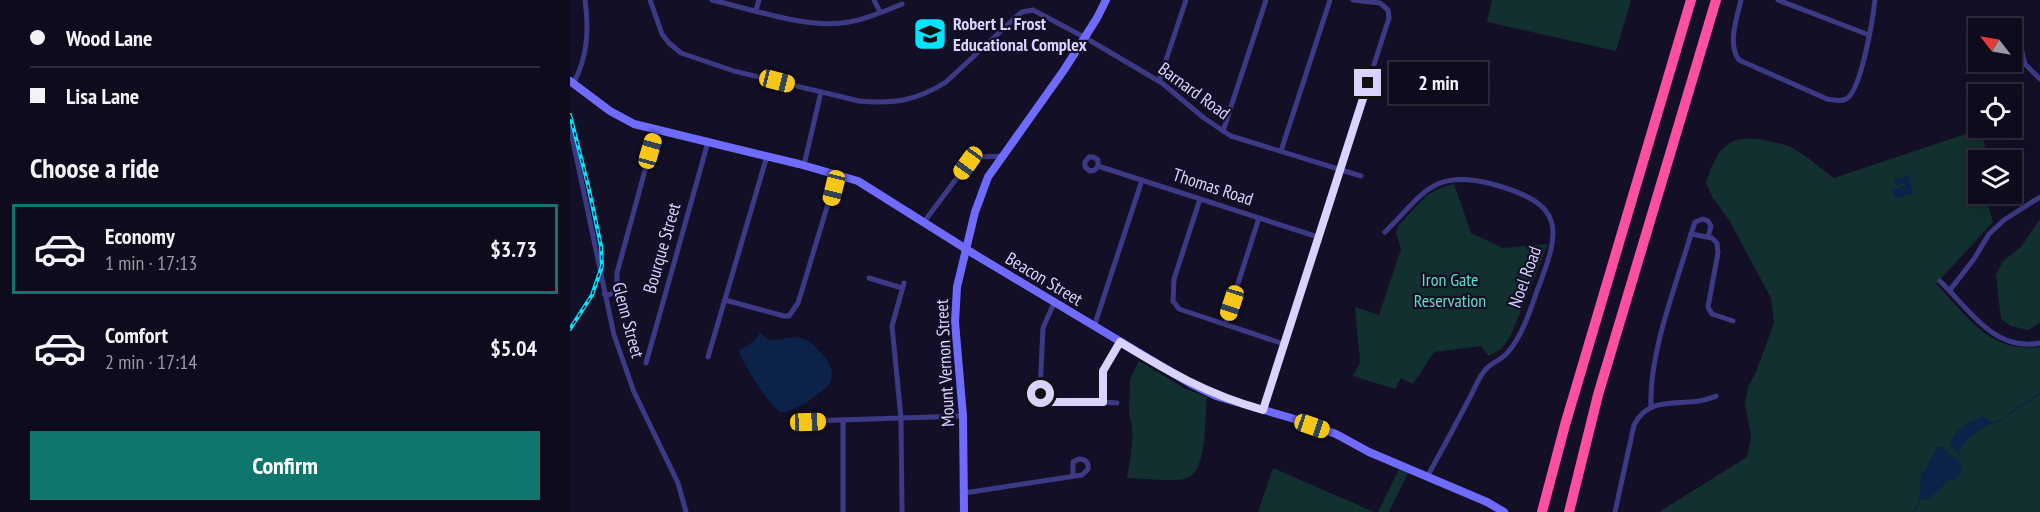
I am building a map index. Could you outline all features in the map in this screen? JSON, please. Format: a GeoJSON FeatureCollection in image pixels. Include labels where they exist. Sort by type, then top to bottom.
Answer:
{"type":"FeatureCollection","features":[{"type":"Feature","properties":{"kind":"highway"},"geometry":{"type":"LineString","coordinates":[[1542,512],[1565,424],[1691,0]]}},
{"type":"Feature","properties":{"kind":"highway"},"geometry":{"type":"LineString","coordinates":[[1569,512],[1598,395],[1716,0]]}},
{"type":"Feature","properties":{"kind":"main road","name":"Mount Vernon Street"},"geometry":{"type":"LineString","coordinates":[[964,512],[963,416],[955,322],[957,287],[966,249],[983,189],[1002,156],[1064,70],[1106,0]]}},
{"type":"Feature","properties":{"kind":"main road","name":"Beacon Street"},"geometry":{"type":"LineString","coordinates":[[572,83],[626,120],[656,130],[804,165],[867,185],[966,249],[1175,375],[1209,392],[1298,420],[1336,435],[1487,502],[1504,512]]}},
{"type":"Feature","properties":{"kind":"street"},"geometry":{"type":"LineString","coordinates":[[572,83],[579,70],[588,35],[585,0]]}},
{"type":"Feature","properties":{"kind":"street"},"geometry":{"type":"LineString","coordinates":[[650,0],[662,34],[669,44],[681,53],[734,71],[821,92],[804,165]]}},
{"type":"Feature","properties":{"kind":"street"},"geometry":{"type":"LineString","coordinates":[[712,0],[815,24],[848,23],[902,4]]}},
{"type":"Feature","properties":{"kind":"street"},"geometry":{"type":"LineString","coordinates":[[756,10],[759,0]]}},
{"type":"Feature","properties":{"kind":"street"},"geometry":{"type":"LineString","coordinates":[[874,0],[880,12]]}},
{"type":"Feature","properties":{"kind":"street"},"geometry":{"type":"LineString","coordinates":[[1159,81],[1186,0]]}},
{"type":"Feature","properties":{"kind":"street"},"geometry":{"type":"LineString","coordinates":[[1222,131],[1266,0]]}},
{"type":"Feature","properties":{"kind":"street"},"geometry":{"type":"LineString","coordinates":[[1281,151],[1330,0]]}},
{"type":"Feature","properties":{"kind":"street"},"geometry":{"type":"LineString","coordinates":[[1263,410],[1389,18],[1387,8],[1380,3],[1353,0]]}},
{"type":"Feature","properties":{"kind":"street"},"geometry":{"type":"LineString","coordinates":[[1741,0],[1734,34],[1734,52],[1742,63],[1827,99],[1845,100],[1850,96],[1859,78],[1875,0]]}},
{"type":"Feature","properties":{"kind":"street"},"geometry":{"type":"LineString","coordinates":[[1778,0],[1869,35]]}},
{"type":"Feature","properties":{"kind":"street","name":"Barnard Road"},"geometry":{"type":"LineString","coordinates":[[821,92],[877,103],[905,101],[926,94],[946,82],[1017,16],[1031,11],[1038,12],[1159,81],[1231,136],[1361,176]]}},
{"type":"Feature","properties":{"kind":"street"},"geometry":{"type":"LineString","coordinates":[[2022,52],[2025,64],[2040,79]]}},
{"type":"Feature","properties":{"kind":"street","name":"Glenn Street"},"geometry":{"type":"LineString","coordinates":[[570,127],[614,335],[644,414],[678,483],[686,512]]}},
{"type":"Feature","properties":{"kind":"street"},"geometry":{"type":"LineString","coordinates":[[604,294],[609,295],[617,290],[617,273],[656,130]]}},
{"type":"Feature","properties":{"kind":"street","name":"Bourque Street"},"geometry":{"type":"LineString","coordinates":[[646,363],[708,142]]}},
{"type":"Feature","properties":{"kind":"street"},"geometry":{"type":"LineString","coordinates":[[708,357],[767,156]]}},
{"type":"Feature","properties":{"kind":"street"},"geometry":{"type":"LineString","coordinates":[[924,222],[968,163],[979,157],[1002,156]]}},
{"type":"Feature","properties":{"kind":"street","name":"Thomas Road"},"geometry":{"type":"LineString","coordinates":[[1098,166],[1318,237]]}},
{"type":"Feature","properties":{"kind":"street"},"geometry":{"type":"LineString","coordinates":[[725,300],[784,316],[790,314],[798,303],[837,174]]}},
{"type":"Feature","properties":{"kind":"street","name":"Noel Road"},"geometry":{"type":"LineString","coordinates":[[1385,232],[1420,195],[1434,185],[1448,179],[1463,178],[1494,185],[1535,201],[1544,209],[1554,228],[1548,263],[1519,334],[1509,352],[1486,369],[1427,477]]}},
{"type":"Feature","properties":{"kind":"street"},"geometry":{"type":"LineString","coordinates":[[1094,327],[1142,180]]}},
{"type":"Feature","properties":{"kind":"street"},"geometry":{"type":"LineString","coordinates":[[1950,290],[1974,259],[1989,234],[2004,219],[2040,197]]}},
{"type":"Feature","properties":{"kind":"street"},"geometry":{"type":"LineString","coordinates":[[1200,199],[1174,279],[1173,301],[1179,309],[1284,344]]}},
{"type":"Feature","properties":{"kind":"street"},"geometry":{"type":"LineString","coordinates":[[1225,324],[1259,218]]}},
{"type":"Feature","properties":{"kind":"street"},"geometry":{"type":"LineString","coordinates":[[1651,406],[1654,358],[1696,221],[1705,219],[1711,226],[1708,237]]}},
{"type":"Feature","properties":{"kind":"street"},"geometry":{"type":"LineString","coordinates":[[1691,234],[1715,240],[1719,249],[1708,307],[1712,314],[1733,321]]}},
{"type":"Feature","properties":{"kind":"street"},"geometry":{"type":"LineString","coordinates":[[869,278],[903,286],[892,326],[901,418],[902,512]]}},
{"type":"Feature","properties":{"kind":"street"},"geometry":{"type":"LineString","coordinates":[[1941,281],[1978,321],[1999,338],[2024,345],[2040,343]]}},
{"type":"Feature","properties":{"kind":"street"},"geometry":{"type":"LineString","coordinates":[[1054,303],[1043,328],[1042,396],[1050,402],[1117,403]]}},
{"type":"Feature","properties":{"kind":"street"},"geometry":{"type":"LineString","coordinates":[[1103,402],[1103,371],[1120,342]]}},
{"type":"Feature","properties":{"kind":"street"},"geometry":{"type":"LineString","coordinates":[[1615,512],[1638,416],[1651,406],[1703,400],[1716,396]]}},
{"type":"Feature","properties":{"kind":"street"},"geometry":{"type":"LineString","coordinates":[[808,422],[963,416]]}},
{"type":"Feature","properties":{"kind":"street"},"geometry":{"type":"LineString","coordinates":[[843,420],[843,512]]}},
{"type":"Feature","properties":{"kind":"street"},"geometry":{"type":"LineString","coordinates":[[964,493],[1073,476]]}},
{"type":"Feature","properties":{"kind":"green space"},"geometry":{"type":"Polygon","coordinates":[[[1492,0],[1631,0],[1616,51],[1487,22],[1492,0]]]}},
{"type":"Feature","properties":{"kind":"green space"},"geometry":{"type":"Polygon","coordinates":[[[1968,133],[1968,138],[1984,138],[1985,150],[1968,150],[1968,204],[1988,204],[1993,222],[1936,284],[1970,320],[1993,338],[2006,344],[2040,347],[2040,512],[1659,512],[1747,457],[1751,437],[1745,403],[1748,387],[1774,323],[1771,298],[1729,220],[1713,198],[1706,183],[1715,160],[1727,145],[1734,141],[1755,139],[1788,146],[1834,178],[1968,133]]]}},
{"type":"Feature","properties":{"kind":"green space","name":"Iron Gate Reservation"},"geometry":{"type":"Polygon","coordinates":[[[1454,184],[1471,233],[1503,248],[1548,244],[1510,337],[1501,349],[1489,356],[1481,346],[1434,352],[1413,384],[1401,378],[1395,389],[1353,376],[1360,363],[1355,307],[1379,315],[1401,249],[1396,233],[1398,226],[1427,195],[1454,184]]]}},
{"type":"Feature","properties":{"kind":"green space"},"geometry":{"type":"Polygon","coordinates":[[[2040,219],[2040,323],[2028,330],[2011,326],[2001,319],[1996,275],[2003,261],[2021,247],[2040,219]]]}},
{"type":"Feature","properties":{"kind":"green space"},"geometry":{"type":"Polygon","coordinates":[[[1139,361],[1184,388],[1207,397],[1204,444],[1198,467],[1192,475],[1184,479],[1127,478],[1132,437],[1129,415],[1130,379],[1139,361]]]}},
{"type":"Feature","properties":{"kind":"green space"},"geometry":{"type":"Polygon","coordinates":[[[1273,468],[1374,512],[1258,512],[1273,468]]]}},
{"type":"Feature","properties":{"kind":"green space"},"geometry":{"type":"Polygon","coordinates":[[[1399,469],[1408,473],[1389,512],[1378,512],[1399,469]]]}},
{"type":"Feature","properties":{"kind":"water"},"geometry":{"type":"Polygon","coordinates":[[[1908,175],[1913,193],[1895,199],[1892,189],[1906,185],[1905,183],[1896,186],[1894,180],[1905,177],[1908,175]]]}},
{"type":"Feature","properties":{"kind":"water"},"geometry":{"type":"Polygon","coordinates":[[[760,333],[768,340],[795,337],[814,345],[825,357],[832,371],[827,387],[807,402],[791,410],[780,412],[757,384],[739,351],[755,340],[760,333]]]}},
{"type":"Feature","properties":{"kind":"water"},"geometry":{"type":"Polygon","coordinates":[[[1983,416],[1992,423],[1967,440],[1959,456],[1950,444],[1952,438],[1963,427],[1983,416]]]}},
{"type":"Feature","properties":{"kind":"water"},"geometry":{"type":"Polygon","coordinates":[[[1938,447],[1943,447],[1948,454],[1958,459],[1961,467],[1960,475],[1954,480],[1948,480],[1940,492],[1917,502],[1920,495],[1921,476],[1938,447]]]}},
{"type":"Feature","properties":{"kind":"waterway"},"geometry":{"type":"LineString","coordinates":[[2006,416],[2040,393]]}},
{"type":"Feature","properties":{"kind":"waterway"},"geometry":{"type":"LineString","coordinates":[[1990,423],[2002,420]]}},
{"type":"Feature","properties":{"kind":"waterway"},"geometry":{"type":"LineString","coordinates":[[1913,512],[1917,506]]}},
{"type":"Feature","properties":{"kind":"railway"},"geometry":{"type":"LineString","coordinates":[[570,115],[601,246],[602,266],[592,295],[570,329]]}},
{"type":"Feature","properties":{"kind":"place","name":"Robert L. Frost Educational Complex"},"geometry":{"type":"Point","coordinates":[930,34]}},
{"type":"Feature","properties":{"kind":"route"},"geometry":{"type":"LineString","coordinates":[[1041,394],[1050,402],[1103,402],[1103,371],[1120,342],[1216,396],[1263,410],[1368,83]]}}]}
